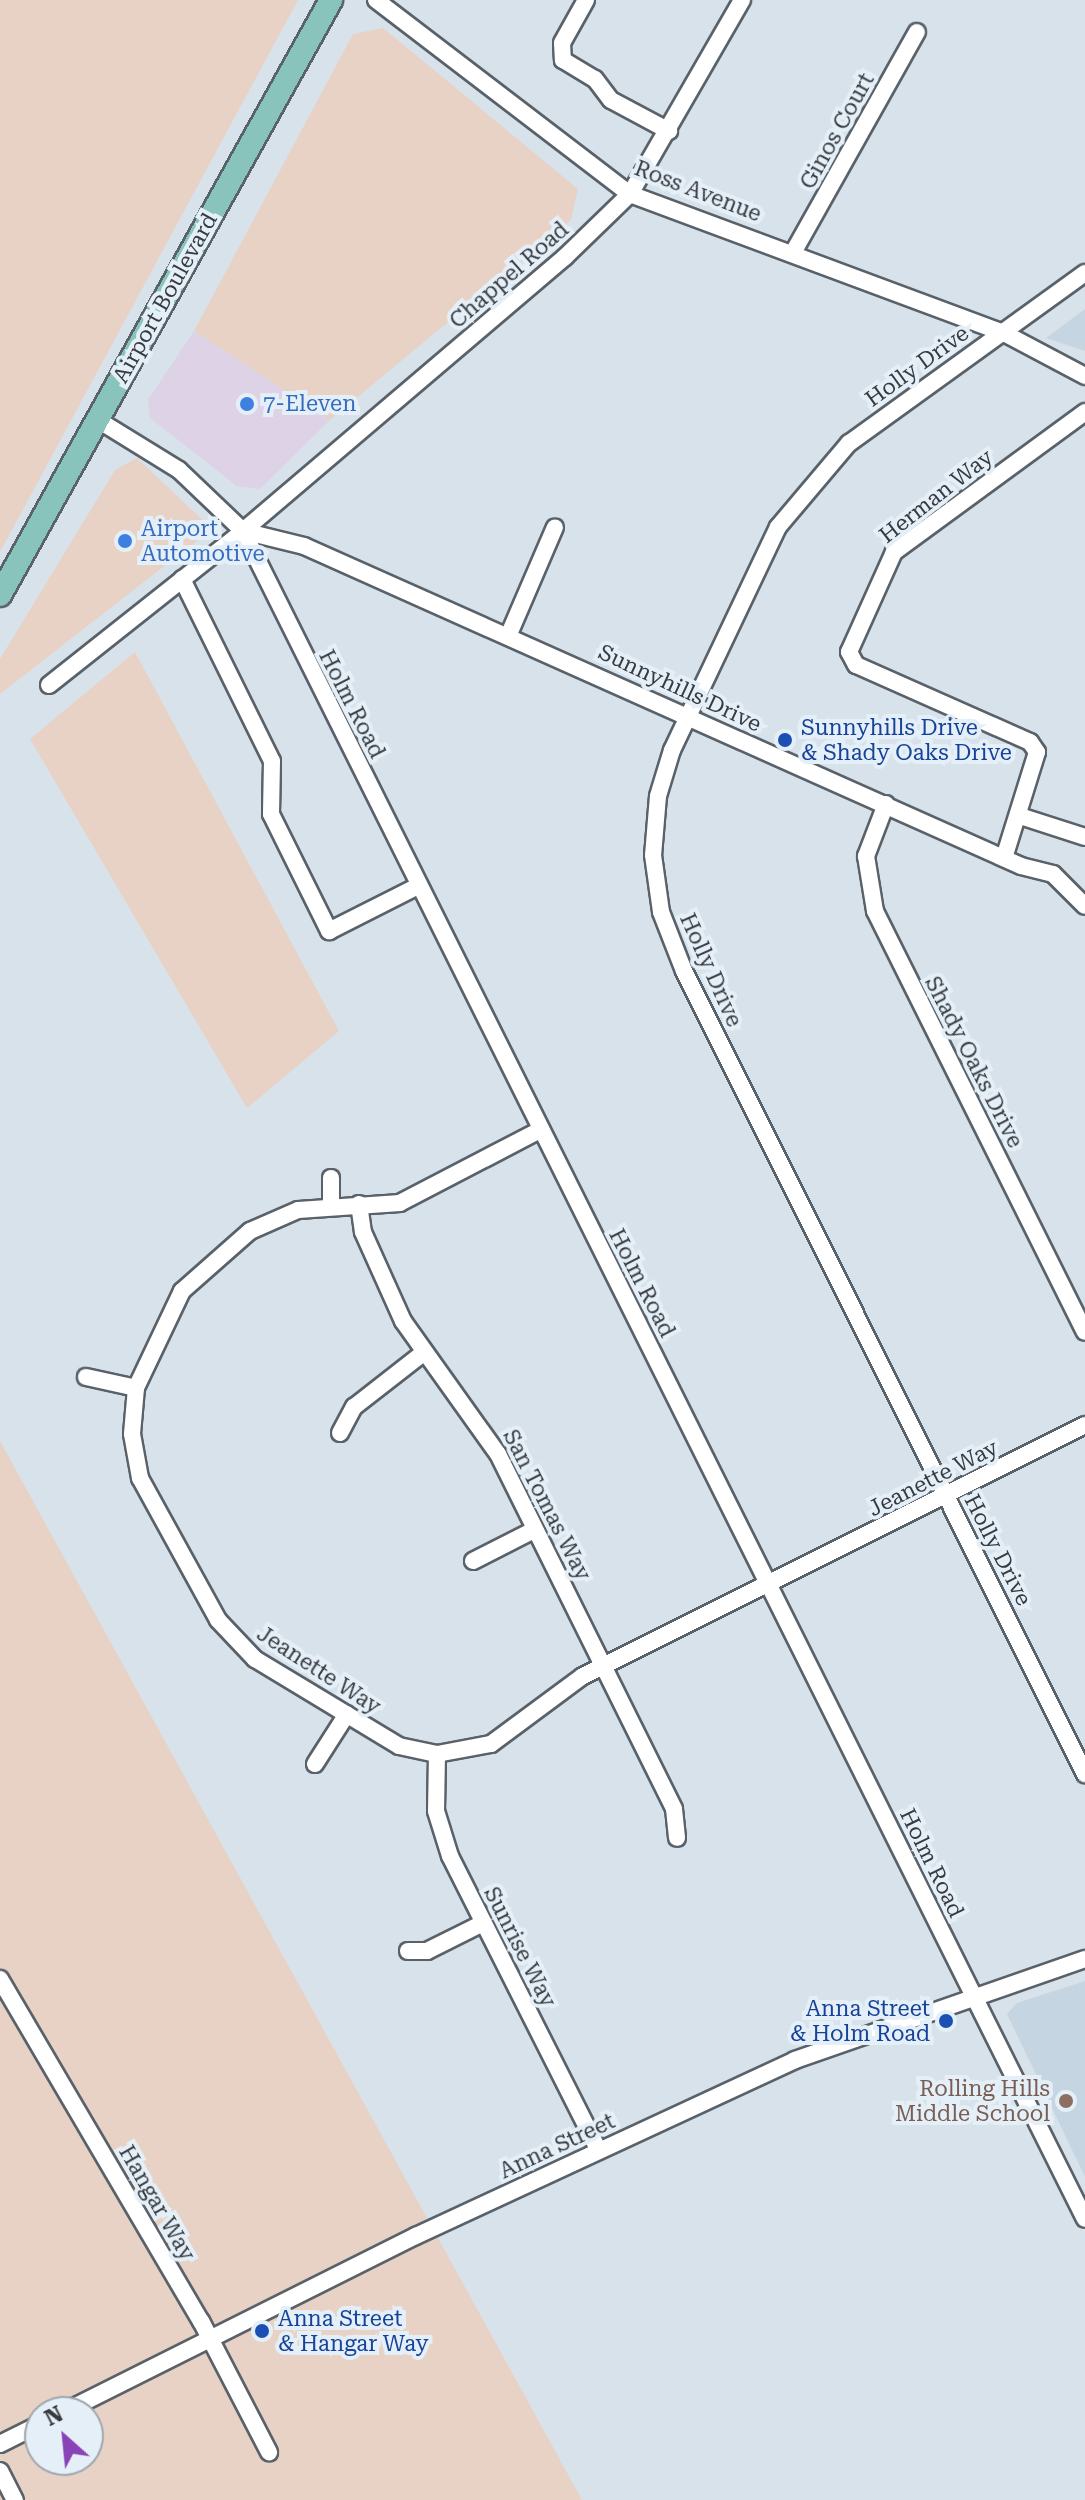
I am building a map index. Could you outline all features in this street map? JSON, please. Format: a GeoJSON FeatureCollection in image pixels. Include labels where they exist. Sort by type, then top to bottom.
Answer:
{"type":"FeatureCollection","features":[{"type":"Feature","properties":{"kind":"main road","name":"Airport Boulevard"},"geometry":{"type":"LineString","coordinates":[[0,595],[331,0]]}},
{"type":"Feature","properties":{"kind":"street","name":"Ross Avenue"},"geometry":{"type":"LineString","coordinates":[[376,0],[630,194],[794,251],[1002,332],[1041,356],[1085,376]]}},
{"type":"Feature","properties":{"kind":"street"},"geometry":{"type":"LineString","coordinates":[[586,0],[562,43],[563,60],[595,79],[611,100],[669,131]]}},
{"type":"Feature","properties":{"kind":"street","name":"Chappel Road"},"geometry":{"type":"LineString","coordinates":[[49,685],[243,531],[565,257],[630,194],[669,131],[739,1]]}},
{"type":"Feature","properties":{"kind":"street","name":"Ginos Court"},"geometry":{"type":"LineString","coordinates":[[794,251],[917,32]]}},
{"type":"Feature","properties":{"kind":"street","name":"Holly Drive"},"geometry":{"type":"LineString","coordinates":[[1085,273],[849,443],[811,483],[778,527],[688,715],[655,815],[655,874],[667,931],[1085,1774]]}},
{"type":"Feature","properties":{"kind":"street","name":"Herman Way"},"geometry":{"type":"LineString","coordinates":[[1004,858],[1020,816],[1037,752],[1030,742],[856,665],[849,652],[894,552],[1085,412]]}},
{"type":"Feature","properties":{"kind":"street","name":"Holm Road"},"geometry":{"type":"LineString","coordinates":[[98,420],[179,470],[243,531],[1085,2219]]}},
{"type":"Feature","properties":{"kind":"street"},"geometry":{"type":"LineString","coordinates":[[509,634],[555,527]]}},
{"type":"Feature","properties":{"kind":"street","name":"Sunnyhills Drive"},"geometry":{"type":"LineString","coordinates":[[243,531],[304,546],[509,634],[1004,858],[1053,874],[1085,906]]}},
{"type":"Feature","properties":{"kind":"street"},"geometry":{"type":"LineString","coordinates":[[182,579],[272,761],[271,814],[329,931],[418,886]]}},
{"type":"Feature","properties":{"kind":"street","name":"Shady Oaks Drive"},"geometry":{"type":"LineString","coordinates":[[886,804],[866,856],[875,911],[1085,1332]]}},
{"type":"Feature","properties":{"kind":"street"},"geometry":{"type":"LineString","coordinates":[[1020,816],[1085,837]]}},
{"type":"Feature","properties":{"kind":"street","name":"Jeanette Way"},"geometry":{"type":"LineString","coordinates":[[540,1130],[400,1203],[331,1206],[267,1221],[197,1275],[161,1326],[136,1388],[132,1434],[140,1478],[218,1620],[255,1659],[399,1746],[437,1754],[491,1744],[559,1690],[1085,1425]]}},
{"type":"Feature","properties":{"kind":"street"},"geometry":{"type":"LineString","coordinates":[[331,1178],[331,1206]]}},
{"type":"Feature","properties":{"kind":"street","name":"San Tomas Way"},"geometry":{"type":"LineString","coordinates":[[359,1204],[363,1232],[423,1353],[486,1431],[604,1666],[674,1809],[677,1838]]}},
{"type":"Feature","properties":{"kind":"street"},"geometry":{"type":"LineString","coordinates":[[340,1433],[354,1407],[423,1353]]}},
{"type":"Feature","properties":{"kind":"street"},"geometry":{"type":"LineString","coordinates":[[86,1377],[136,1388]]}},
{"type":"Feature","properties":{"kind":"street"},"geometry":{"type":"LineString","coordinates":[[473,1561],[534,1530]]}},
{"type":"Feature","properties":{"kind":"street"},"geometry":{"type":"LineString","coordinates":[[315,1764],[347,1714]]}},
{"type":"Feature","properties":{"kind":"street","name":"Sunrise Way"},"geometry":{"type":"LineString","coordinates":[[437,1754],[438,1825],[483,1923],[599,2151]]}},
{"type":"Feature","properties":{"kind":"street"},"geometry":{"type":"LineString","coordinates":[[408,1951],[427,1951],[483,1923]]}},
{"type":"Feature","properties":{"kind":"street","name":"Anna Street"},"geometry":{"type":"LineString","coordinates":[[96,2396],[599,2151],[839,2042],[1085,1959]]}},
{"type":"Feature","properties":{"kind":"street","name":"Hangar Way"},"geometry":{"type":"LineString","coordinates":[[0,1979],[210,2339],[269,2452]]}},
{"type":"Feature","properties":{"kind":"street"},"geometry":{"type":"LineString","coordinates":[[0,2444],[24,2432]]}},
{"type":"Feature","properties":{"kind":"street"},"geometry":{"type":"LineString","coordinates":[[0,2471],[15,2500]]}},
{"type":"Feature","properties":{"kind":"shaded area"},"geometry":{"type":"Polygon","coordinates":[[[0,0],[298,0],[0,552],[0,0]]]}},
{"type":"Feature","properties":{"kind":"shaded area"},"geometry":{"type":"Polygon","coordinates":[[[383,28],[578,189],[571,220],[330,420],[194,331],[353,34],[383,28]]]}},
{"type":"Feature","properties":{"kind":"shaded area"},"geometry":{"type":"Polygon","coordinates":[[[1085,309],[1085,351],[1046,338],[1085,309]]]}},
{"type":"Feature","properties":{"kind":"shaded area"},"geometry":{"type":"Polygon","coordinates":[[[194,331],[330,420],[260,489],[237,486],[150,418],[148,400],[194,331]]]}},
{"type":"Feature","properties":{"kind":"shaded area"},"geometry":{"type":"Polygon","coordinates":[[[137,458],[212,529],[0,694],[0,659],[115,470],[137,458]]]}},
{"type":"Feature","properties":{"kind":"shaded area"},"geometry":{"type":"Polygon","coordinates":[[[135,652],[339,1031],[247,1108],[30,739],[135,652]]]}},
{"type":"Feature","properties":{"kind":"shaded area"},"geometry":{"type":"Polygon","coordinates":[[[0,1441],[582,2500],[0,2500],[0,1441]]]}},
{"type":"Feature","properties":{"kind":"shaded area","name":"Rolling Hills Middle School"},"geometry":{"type":"Polygon","coordinates":[[[1085,1981],[1085,2177],[1007,2014],[1017,2003],[1085,1981]]]}},
{"type":"Feature","properties":{"kind":"place","name":"7-Eleven"},"geometry":{"type":"Point","coordinates":[247,404]}},
{"type":"Feature","properties":{"kind":"place","name":"Airport Automotive"},"geometry":{"type":"Point","coordinates":[125,541]}},
{"type":"Feature","properties":{"kind":"place","name":"Sunnyhills Drive & Shady Oaks Drive"},"geometry":{"type":"Point","coordinates":[785,740]}},
{"type":"Feature","properties":{"kind":"place","name":"Anna Street & Holm Road"},"geometry":{"type":"Point","coordinates":[946,2021]}},
{"type":"Feature","properties":{"kind":"place","name":"Rolling Hills Middle School"},"geometry":{"type":"Point","coordinates":[1066,2101]}},
{"type":"Feature","properties":{"kind":"place","name":"Anna Street & Hangar Way"},"geometry":{"type":"Point","coordinates":[262,2331]}}]}
